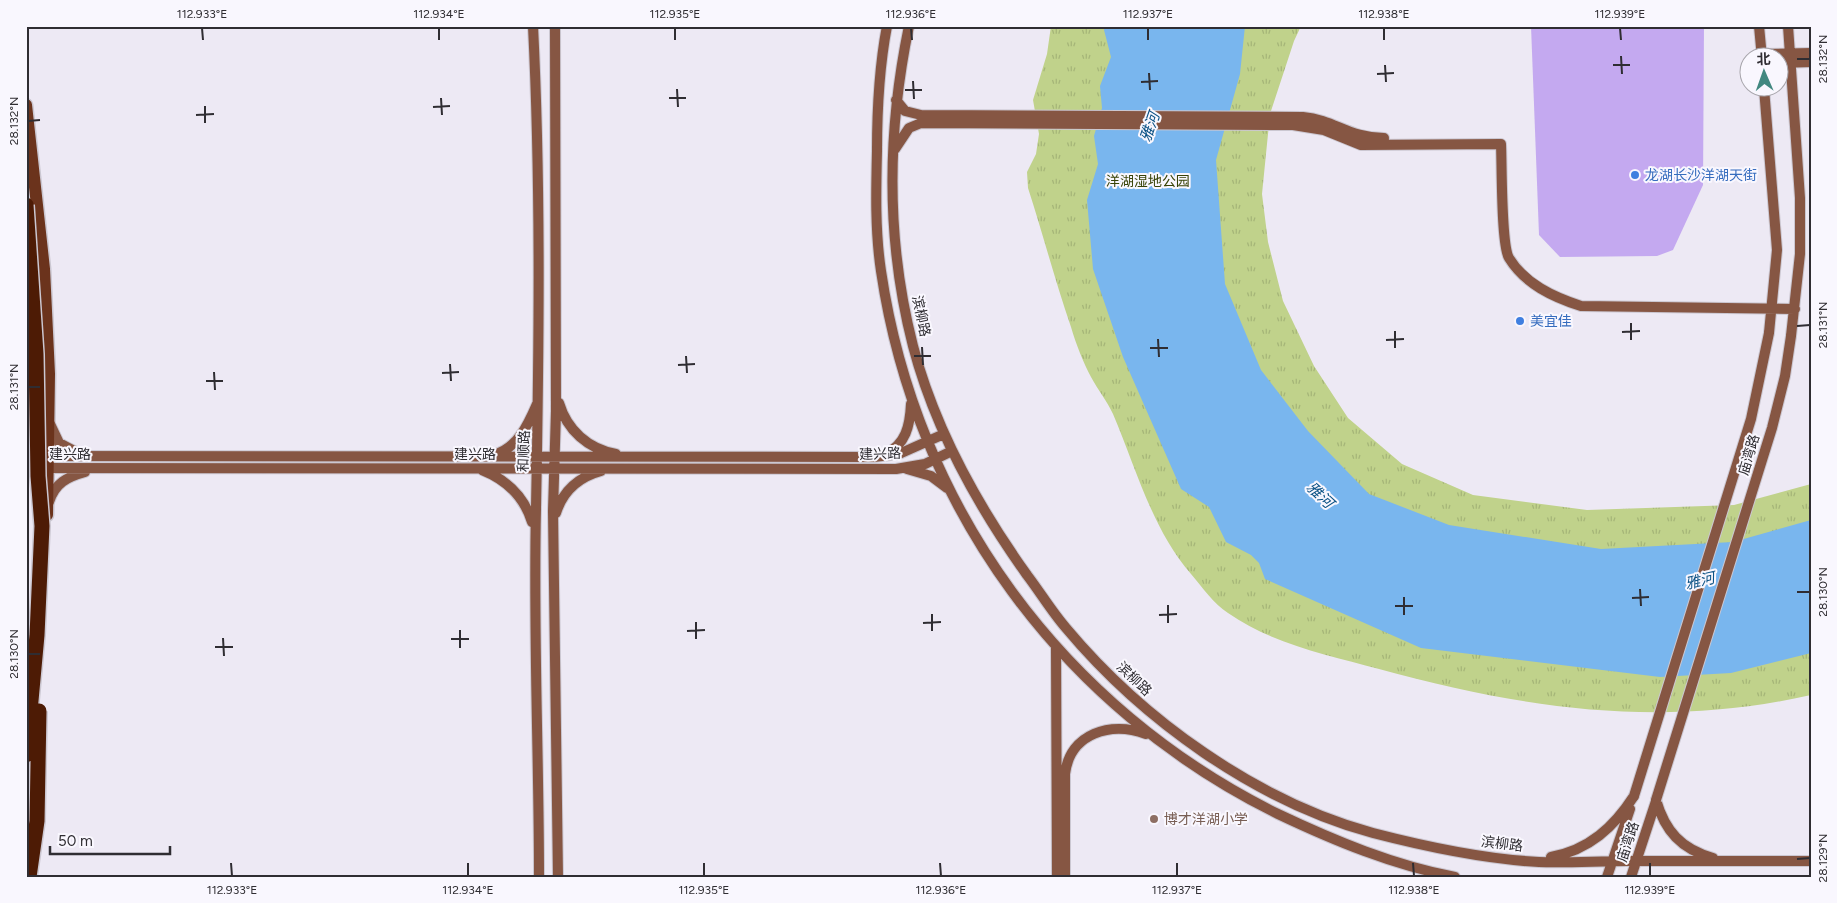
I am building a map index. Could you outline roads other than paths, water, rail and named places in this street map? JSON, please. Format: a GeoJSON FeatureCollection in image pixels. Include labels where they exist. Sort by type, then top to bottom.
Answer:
{"type":"FeatureCollection","features":[{"type":"Feature","properties":{"kind":"highway"},"geometry":{"type":"LineString","coordinates":[[26,205],[36,354],[38,476],[42,526],[37,635],[26,755]]}},
{"type":"Feature","properties":{"kind":"highway"},"geometry":{"type":"LineString","coordinates":[[29,877],[35,840],[38,768],[37,635]]}},
{"type":"Feature","properties":{"kind":"main road","name":"和顺路"},"geometry":{"type":"LineString","coordinates":[[532,26],[536,92],[539,398],[536,540],[539,877]]}},
{"type":"Feature","properties":{"kind":"main road"},"geometry":{"type":"LineString","coordinates":[[555,26],[556,457],[553,529],[558,877]]}},
{"type":"Feature","properties":{"kind":"main road"},"geometry":{"type":"LineString","coordinates":[[879,457],[898,445],[910,426],[911,404],[889,316],[880,268],[876,204],[879,80],[887,26]]}},
{"type":"Feature","properties":{"kind":"main road","name":"滨柳路"},"geometry":{"type":"LineString","coordinates":[[909,26],[896,100],[892,155],[893,226],[904,305],[913,347],[928,395],[952,451],[990,524],[1065,628],[1125,691],[1185,740],[1272,793],[1322,816],[1371,832],[1457,852],[1531,861],[1811,861]]}},
{"type":"Feature","properties":{"kind":"main road"},"geometry":{"type":"LineString","coordinates":[[1759,26],[1761,48]]}},
{"type":"Feature","properties":{"kind":"main road","name":"庙湾路"},"geometry":{"type":"LineString","coordinates":[[1788,26],[1789,48]]}},
{"type":"Feature","properties":{"kind":"main road"},"geometry":{"type":"LineString","coordinates":[[1790,58],[1811,53]]}},
{"type":"Feature","properties":{"kind":"main road"},"geometry":{"type":"LineString","coordinates":[[1790,58],[1811,62]]}},
{"type":"Feature","properties":{"kind":"main road","name":"庙湾路"},"geometry":{"type":"LineString","coordinates":[[1631,877],[1772,428],[1791,336],[1800,254],[1800,198],[1790,58]]}},
{"type":"Feature","properties":{"kind":"main road","name":"庙湾路"},"geometry":{"type":"LineString","coordinates":[[1607,877],[1751,420],[1769,333],[1773,305],[1776,250],[1765,98]]}},
{"type":"Feature","properties":{"kind":"main road"},"geometry":{"type":"LineString","coordinates":[[896,100],[905,111],[921,119],[1293,125],[1334,130],[1371,138],[1507,137],[1510,230],[1514,255],[1536,279],[1561,294],[1582,300],[1795,305]]}},
{"type":"Feature","properties":{"kind":"main road"},"geometry":{"type":"LineString","coordinates":[[26,105],[44,269],[48,420],[43,599],[26,816]]}},
{"type":"Feature","properties":{"kind":"main road"},"geometry":{"type":"LineString","coordinates":[[892,155],[900,139],[909,128],[921,119]]}},
{"type":"Feature","properties":{"kind":"main road"},"geometry":{"type":"LineString","coordinates":[[908,388],[928,442],[950,492],[980,546],[1016,597],[1056,648],[1094,686],[1186,762],[1250,799],[1310,829],[1368,852],[1427,872],[1455,877]]}},
{"type":"Feature","properties":{"kind":"main road"},"geometry":{"type":"LineString","coordinates":[[556,394],[564,417],[573,431],[582,440],[604,450],[632,457]]}},
{"type":"Feature","properties":{"kind":"main road"},"geometry":{"type":"LineString","coordinates":[[485,456],[501,453],[517,440],[532,417],[539,398]]}},
{"type":"Feature","properties":{"kind":"main road"},"geometry":{"type":"LineString","coordinates":[[48,420],[52,432],[60,443],[71,451],[86,456]]}},
{"type":"Feature","properties":{"kind":"main road"},"geometry":{"type":"LineString","coordinates":[[26,456],[48,462],[86,456],[485,456],[538,462],[556,457],[879,457],[899,454],[944,434]]}},
{"type":"Feature","properties":{"kind":"main road","name":"建兴路"},"geometry":{"type":"LineString","coordinates":[[26,468],[48,462],[105,468],[461,468],[538,462],[555,468],[896,468],[925,464],[952,451]]}},
{"type":"Feature","properties":{"kind":"main road"},"geometry":{"type":"LineString","coordinates":[[47,508],[58,483],[72,476],[105,468]]}},
{"type":"Feature","properties":{"kind":"main road"},"geometry":{"type":"LineString","coordinates":[[461,468],[482,470],[494,475],[514,490],[529,512],[536,540]]}},
{"type":"Feature","properties":{"kind":"main road"},"geometry":{"type":"LineString","coordinates":[[553,529],[561,499],[570,488],[591,473],[618,468]]}},
{"type":"Feature","properties":{"kind":"main road"},"geometry":{"type":"LineString","coordinates":[[896,468],[909,469],[931,476],[950,492]]}},
{"type":"Feature","properties":{"kind":"main road"},"geometry":{"type":"LineString","coordinates":[[1056,648],[1057,877]]}},
{"type":"Feature","properties":{"kind":"main road"},"geometry":{"type":"LineString","coordinates":[[1065,877],[1065,774],[1067,760],[1073,749],[1081,741],[1112,729],[1126,729],[1154,737]]}},
{"type":"Feature","properties":{"kind":"main road"},"geometry":{"type":"LineString","coordinates":[[1531,861],[1560,856],[1600,836],[1618,821],[1634,796]]}},
{"type":"Feature","properties":{"kind":"main road"},"geometry":{"type":"LineString","coordinates":[[1656,800],[1662,821],[1672,836],[1705,856],[1724,861]]}},
{"type":"Feature","properties":{"kind":"water","name":"雅河"},"geometry":{"type":"Polygon","coordinates":[[[1105,26],[1245,26],[1240,74],[1216,160],[1225,284],[1261,370],[1308,431],[1369,494],[1449,525],[1601,549],[1733,542],[1811,520],[1811,653],[1731,673],[1660,677],[1421,648],[1265,579],[1259,563],[1251,555],[1226,542],[1209,507],[1181,489],[1123,357],[1093,269],[1087,200],[1098,164],[1094,136],[1102,108],[1100,86],[1111,57],[1104,30],[1105,26]]]}},
{"type":"Feature","properties":{"kind":"place","name":"龙湖长沙洋湖天街"},"geometry":{"type":"Point","coordinates":[1635,175]}},
{"type":"Feature","properties":{"kind":"place","name":"美宜佳"},"geometry":{"type":"Point","coordinates":[1520,321]}},
{"type":"Feature","properties":{"kind":"place","name":"博才洋湖小学"},"geometry":{"type":"Point","coordinates":[1154,819]}},
{"type":"Feature","properties":{"kind":"park label","name":"洋湖湿地公园"},"geometry":{"type":"Point","coordinates":[1148,181]}}]}
